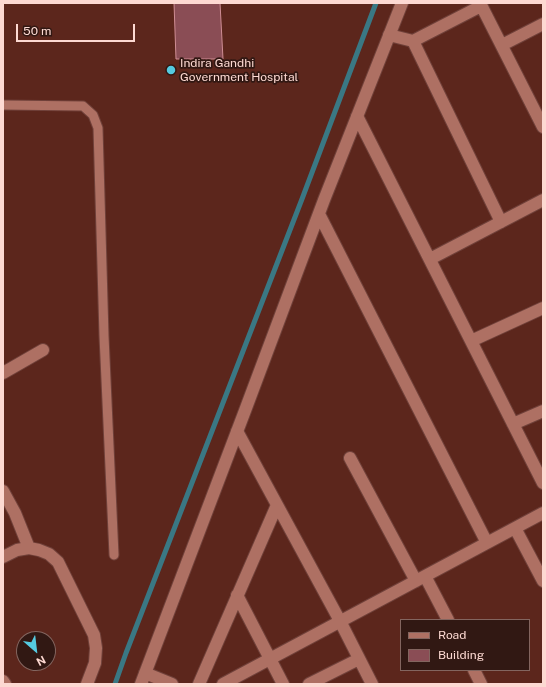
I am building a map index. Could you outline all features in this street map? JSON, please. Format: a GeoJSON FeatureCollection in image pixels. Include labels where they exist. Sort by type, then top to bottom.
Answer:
{"type":"FeatureCollection","features":[{"type":"Feature","properties":{"kind":"street"},"geometry":{"type":"LineString","coordinates":[[172,684],[143,679],[318,214],[402,3]]}},
{"type":"Feature","properties":{"kind":"street"},"geometry":{"type":"LineString","coordinates":[[389,34],[413,41],[481,4],[543,127]]}},
{"type":"Feature","properties":{"kind":"street"},"geometry":{"type":"LineString","coordinates":[[502,45],[543,24]]}},
{"type":"Feature","properties":{"kind":"street"},"geometry":{"type":"LineString","coordinates":[[413,41],[501,222]]}},
{"type":"Feature","properties":{"kind":"street"},"geometry":{"type":"LineString","coordinates":[[357,116],[543,483]]}},
{"type":"Feature","properties":{"kind":"street"},"geometry":{"type":"LineString","coordinates":[[430,259],[543,200]]}},
{"type":"Feature","properties":{"kind":"street"},"geometry":{"type":"LineString","coordinates":[[318,214],[487,543]]}},
{"type":"Feature","properties":{"kind":"street"},"geometry":{"type":"LineString","coordinates":[[471,341],[543,308]]}},
{"type":"Feature","properties":{"kind":"street"},"geometry":{"type":"LineString","coordinates":[[3,373],[42,350]]}},
{"type":"Feature","properties":{"kind":"street"},"geometry":{"type":"LineString","coordinates":[[513,424],[543,411]]}},
{"type":"Feature","properties":{"kind":"street"},"geometry":{"type":"LineString","coordinates":[[237,431],[340,621],[372,684]]}},
{"type":"Feature","properties":{"kind":"street"},"geometry":{"type":"LineString","coordinates":[[350,458],[420,578],[447,619]]}},
{"type":"Feature","properties":{"kind":"street"},"geometry":{"type":"LineString","coordinates":[[3,491],[15,513],[29,548]]}},
{"type":"Feature","properties":{"kind":"street"},"geometry":{"type":"LineString","coordinates":[[199,684],[277,505]]}},
{"type":"Feature","properties":{"kind":"street"},"geometry":{"type":"LineString","coordinates":[[223,684],[543,513]]}},
{"type":"Feature","properties":{"kind":"street"},"geometry":{"type":"LineString","coordinates":[[515,528],[543,581]]}},
{"type":"Feature","properties":{"kind":"street"},"geometry":{"type":"LineString","coordinates":[[3,557],[17,550],[29,548],[49,554],[58,562],[94,635],[96,648],[95,663],[87,684]]}},
{"type":"Feature","properties":{"kind":"street"},"geometry":{"type":"LineString","coordinates":[[237,595],[283,684]]}},
{"type":"Feature","properties":{"kind":"street"},"geometry":{"type":"LineString","coordinates":[[309,684],[359,659]]}},
{"type":"Feature","properties":{"kind":"street"},"geometry":{"type":"LineString","coordinates":[[474,671],[481,684]]}},
{"type":"Feature","properties":{"kind":"street"},"geometry":{"type":"LineString","coordinates":[[3,680],[5,684]]}},
{"type":"Feature","properties":{"kind":"lane"},"geometry":{"type":"LineString","coordinates":[[3,105],[83,106],[92,115],[98,128],[104,336],[114,555]]}},
{"type":"Feature","properties":{"kind":"building"},"geometry":{"type":"Polygon","coordinates":[[[174,3],[220,3],[223,59],[176,59],[174,3]]]}},
{"type":"Feature","properties":{"kind":"waterway"},"geometry":{"type":"LineString","coordinates":[[115,684],[376,3]]}},
{"type":"Feature","properties":{"kind":"place","name":"Indira Gandhi Government Hospital"},"geometry":{"type":"Point","coordinates":[171,70]}}]}
